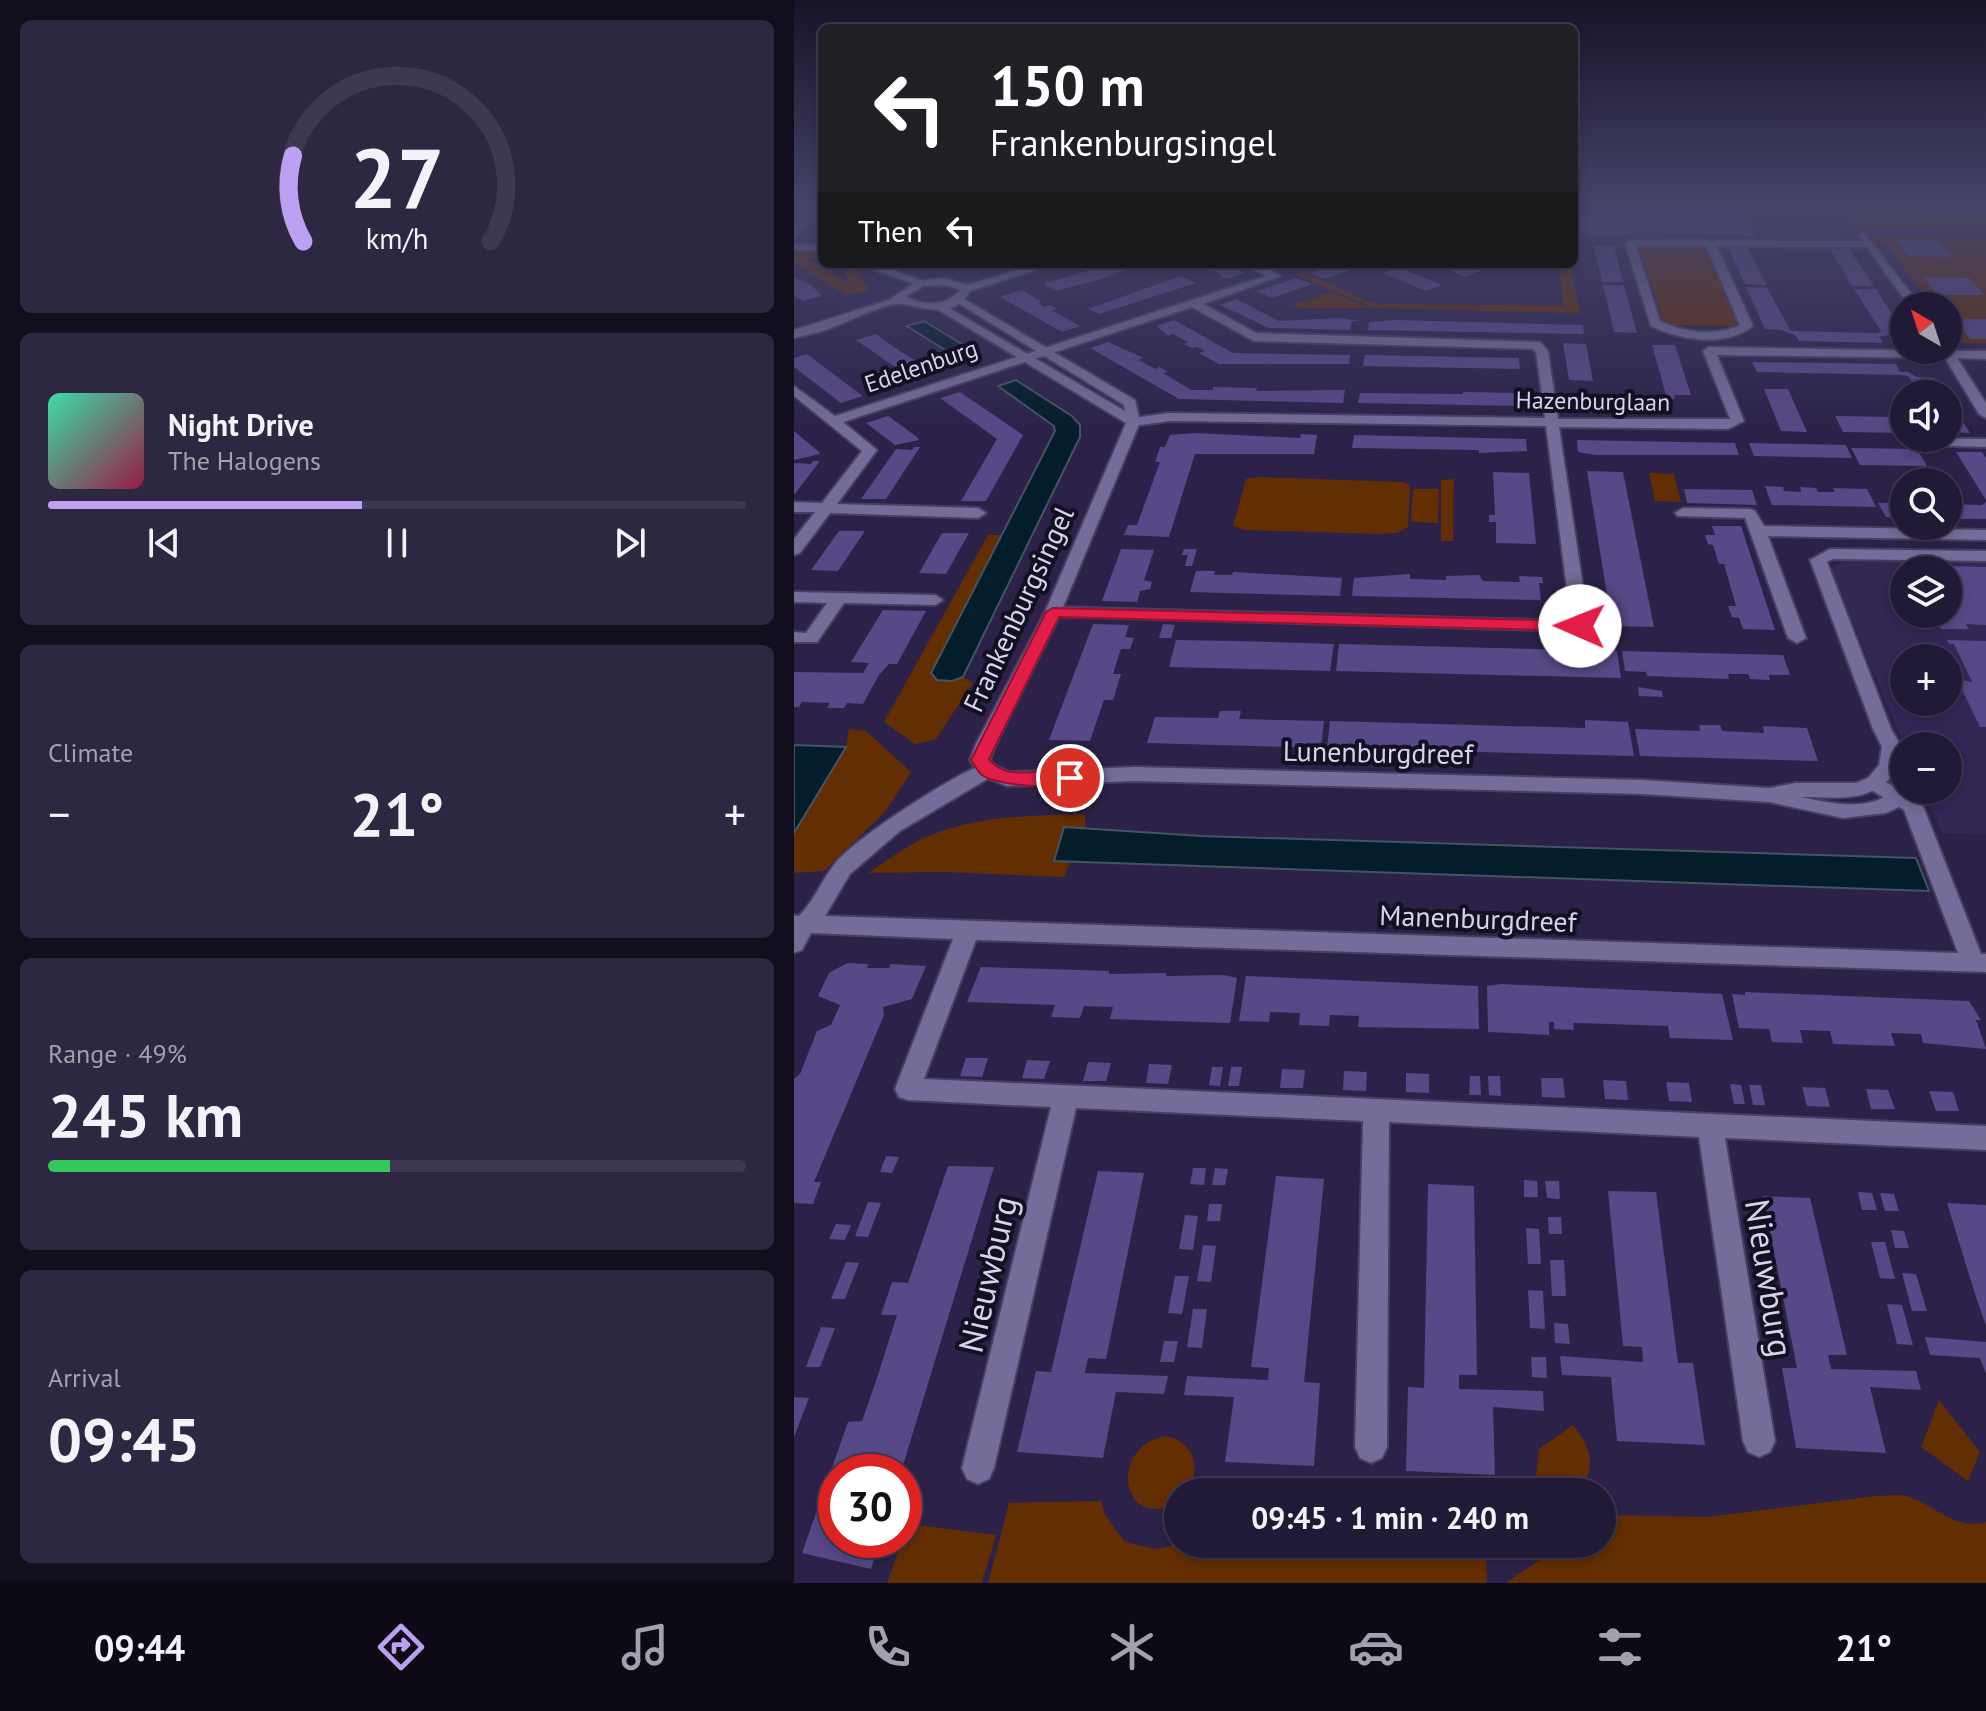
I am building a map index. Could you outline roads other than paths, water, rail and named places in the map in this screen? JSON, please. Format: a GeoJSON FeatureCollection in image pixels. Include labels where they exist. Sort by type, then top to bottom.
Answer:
{"type":"FeatureCollection","features":[{"type":"Feature","properties":{"kind":"street"},"geometry":{"type":"LineString","coordinates":[[886,283],[906,298],[938,306],[1133,422]]}},
{"type":"Feature","properties":{"kind":"street"},"geometry":{"type":"LineString","coordinates":[[922,283],[961,291],[1043,351],[1130,403],[1133,422]]}},
{"type":"Feature","properties":{"kind":"street"},"geometry":{"type":"LineString","coordinates":[[938,306],[981,283]]}},
{"type":"Feature","properties":{"kind":"street"},"geometry":{"type":"LineString","coordinates":[[961,291],[988,283]]}},
{"type":"Feature","properties":{"kind":"street","name":"Edelenburg"},"geometry":{"type":"LineString","coordinates":[[833,421],[1255,283]]}},
{"type":"Feature","properties":{"kind":"street"},"geometry":{"type":"LineString","coordinates":[[1642,283],[1655,323],[1668,332],[1736,333],[1747,326],[1728,283]]}},
{"type":"Feature","properties":{"kind":"street"},"geometry":{"type":"LineString","coordinates":[[794,334],[906,298],[925,284]]}},
{"type":"Feature","properties":{"kind":"street"},"geometry":{"type":"LineString","coordinates":[[1053,612],[1580,626],[1542,351],[1536,345],[1254,337],[1193,303]]}},
{"type":"Feature","properties":{"kind":"street"},"geometry":{"type":"LineString","coordinates":[[1704,333],[1709,351],[1890,352]]}},
{"type":"Feature","properties":{"kind":"street","name":"Hazenburglaan"},"geometry":{"type":"LineString","coordinates":[[1133,422],[1169,417],[1728,425],[1737,421],[1709,351]]}},
{"type":"Feature","properties":{"kind":"street"},"geometry":{"type":"LineString","coordinates":[[1962,353],[1986,355]]}},
{"type":"Feature","properties":{"kind":"street"},"geometry":{"type":"LineString","coordinates":[[1955,364],[1986,414]]}},
{"type":"Feature","properties":{"kind":"street","name":"Edelenburg"},"geometry":{"type":"LineString","coordinates":[[794,390],[870,450],[794,550]]}},
{"type":"Feature","properties":{"kind":"street","name":"Frankenburgsingel"},"geometry":{"type":"LineString","coordinates":[[987,770],[980,760],[985,746],[1053,612],[1133,422]]}},
{"type":"Feature","properties":{"kind":"street"},"geometry":{"type":"LineString","coordinates":[[1962,442],[1986,443]]}},
{"type":"Feature","properties":{"kind":"street"},"geometry":{"type":"LineString","coordinates":[[794,507],[978,513]]}},
{"type":"Feature","properties":{"kind":"street"},"geometry":{"type":"LineString","coordinates":[[1683,513],[1750,514],[1797,638]]}},
{"type":"Feature","properties":{"kind":"street"},"geometry":{"type":"LineString","coordinates":[[1759,531],[1986,535]]}},
{"type":"Feature","properties":{"kind":"street"},"geometry":{"type":"LineString","coordinates":[[1890,746],[1818,560],[1830,554],[1986,556]]}},
{"type":"Feature","properties":{"kind":"street"},"geometry":{"type":"LineString","coordinates":[[794,597],[935,600]]}},
{"type":"Feature","properties":{"kind":"street"},"geometry":{"type":"LineString","coordinates":[[794,637],[811,638],[839,598]]}},
{"type":"Feature","properties":{"kind":"street"},"geometry":{"type":"LineString","coordinates":[[1890,758],[1889,767],[1875,783],[1890,790]]}},
{"type":"Feature","properties":{"kind":"street"},"geometry":{"type":"LineString","coordinates":[[798,931],[825,902],[842,869],[893,826],[987,770]]}},
{"type":"Feature","properties":{"kind":"street","name":"Lunenburgdreef"},"geometry":{"type":"LineString","coordinates":[[987,770],[1007,779],[1135,774],[1642,787],[1769,795],[1795,803],[1869,811],[1893,804]]}},
{"type":"Feature","properties":{"kind":"street","name":"Lunenburgdreef"},"geometry":{"type":"LineString","coordinates":[[1769,795],[1796,790],[1858,790],[1875,783]]}},
{"type":"Feature","properties":{"kind":"street"},"geometry":{"type":"LineString","coordinates":[[1909,804],[1980,962]]}},
{"type":"Feature","properties":{"kind":"street"},"geometry":{"type":"LineString","coordinates":[[968,930],[908,1089],[1986,1138]]}},
{"type":"Feature","properties":{"kind":"street","name":"Manenburgdreef"},"geometry":{"type":"LineString","coordinates":[[798,931],[968,930],[1980,962]]}},
{"type":"Feature","properties":{"kind":"street","name":"Nieuwburg"},"geometry":{"type":"LineString","coordinates":[[978,1468],[1066,1097]]}},
{"type":"Feature","properties":{"kind":"street"},"geometry":{"type":"LineString","coordinates":[[1371,1447],[1376,1111]]}},
{"type":"Feature","properties":{"kind":"street","name":"Nieuwburg"},"geometry":{"type":"LineString","coordinates":[[1710,1125],[1759,1441]]}},
{"type":"Feature","properties":{"kind":"water"},"geometry":{"type":"Polygon","coordinates":[[[924,321],[976,353],[958,358],[907,326],[924,321]]]}},
{"type":"Feature","properties":{"kind":"water"},"geometry":{"type":"Polygon","coordinates":[[[1016,380],[1072,416],[1080,425],[1080,437],[963,677],[952,681],[937,680],[931,673],[1055,431],[1054,426],[998,386],[1016,380]]]}},
{"type":"Feature","properties":{"kind":"water"},"geometry":{"type":"Polygon","coordinates":[[[794,745],[846,747],[794,833],[794,745]]]}},
{"type":"Feature","properties":{"kind":"water"},"geometry":{"type":"Polygon","coordinates":[[[1064,827],[1201,836],[1916,858],[1929,891],[1054,861],[1064,827]]]}}]}
